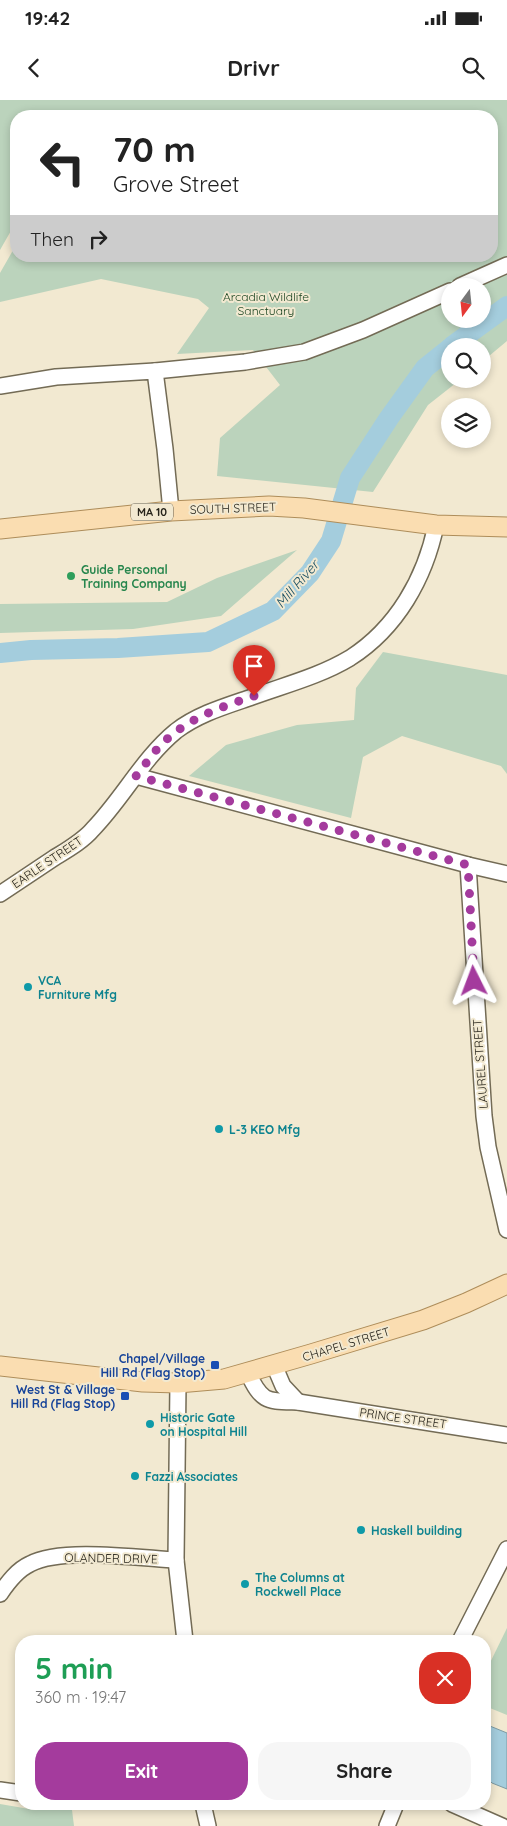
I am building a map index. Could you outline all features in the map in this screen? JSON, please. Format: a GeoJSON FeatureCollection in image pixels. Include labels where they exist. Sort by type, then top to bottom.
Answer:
{"type":"FeatureCollection","features":[{"type":"Feature","properties":{"kind":"main road","name":"SOUTH STREET"},"geometry":{"type":"LineString","coordinates":[[0,529],[170,511],[254,506],[304,508],[436,525]]}},
{"type":"Feature","properties":{"kind":"main road","name":"MA 10"},"geometry":{"type":"LineString","coordinates":[[436,525],[507,527]]}},
{"type":"Feature","properties":{"kind":"main road","name":"CHAPEL STREET"},"geometry":{"type":"LineString","coordinates":[[178,1383],[224,1379],[274,1365],[423,1320],[507,1284]]}},
{"type":"Feature","properties":{"kind":"main road"},"geometry":{"type":"LineString","coordinates":[[0,1366],[143,1382],[178,1383]]}},
{"type":"Feature","properties":{"kind":"street"},"geometry":{"type":"LineString","coordinates":[[478,278],[507,265]]}},
{"type":"Feature","properties":{"kind":"street"},"geometry":{"type":"LineString","coordinates":[[0,386],[56,377],[155,371],[245,362],[304,352],[363,330],[441,295]]}},
{"type":"Feature","properties":{"kind":"street"},"geometry":{"type":"LineString","coordinates":[[155,371],[165,448],[170,511]]}},
{"type":"Feature","properties":{"kind":"street","name":"EARLE STREET"},"geometry":{"type":"LineString","coordinates":[[0,894],[64,852],[93,830],[160,746],[178,730],[197,718],[222,707],[317,674],[350,658],[374,640],[388,626],[416,584],[428,556],[436,525]]}},
{"type":"Feature","properties":{"kind":"street"},"geometry":{"type":"LineString","coordinates":[[136,776],[507,874]]}},
{"type":"Feature","properties":{"kind":"street","name":"LAUREL STREET"},"geometry":{"type":"LineString","coordinates":[[468,865],[484,1116],[488,1147],[507,1230]]}},
{"type":"Feature","properties":{"kind":"street"},"geometry":{"type":"LineString","coordinates":[[274,1365],[283,1386],[298,1402]]}},
{"type":"Feature","properties":{"kind":"street","name":"PRINCE STREET"},"geometry":{"type":"LineString","coordinates":[[248,1372],[259,1394],[271,1401],[298,1402],[507,1435]]}},
{"type":"Feature","properties":{"kind":"street"},"geometry":{"type":"LineString","coordinates":[[178,1383],[176,1560],[184,1635]]}},
{"type":"Feature","properties":{"kind":"street"},"geometry":{"type":"LineString","coordinates":[[463,1635],[507,1549]]}},
{"type":"Feature","properties":{"kind":"street","name":"OLANDER DRIVE"},"geometry":{"type":"LineString","coordinates":[[0,1594],[16,1574],[31,1563],[43,1558],[69,1555],[176,1560]]}},
{"type":"Feature","properties":{"kind":"street"},"geometry":{"type":"LineString","coordinates":[[0,1790],[15,1793]]}},
{"type":"Feature","properties":{"kind":"street"},"geometry":{"type":"LineString","coordinates":[[204,1810],[208,1826]]}},
{"type":"Feature","properties":{"kind":"street"},"geometry":{"type":"LineString","coordinates":[[387,1826],[394,1810]]}},
{"type":"Feature","properties":{"kind":"street"},"geometry":{"type":"LineString","coordinates":[[466,1810],[502,1826]]}},
{"type":"Feature","properties":{"kind":"green space","name":"Arcadia Wildlife Sanctuary"},"geometry":{"type":"Polygon","coordinates":[[[0,100],[507,100],[507,341],[491,354],[491,338],[441,338],[441,388],[450,388],[428,405],[373,492],[217,476],[220,438],[280,385],[253,350],[177,354],[209,308],[198,299],[101,279],[0,302],[0,273],[10,256],[10,262],[498,262],[498,110],[10,110],[10,232],[0,250],[0,100]]]}},
{"type":"Feature","properties":{"kind":"green space"},"geometry":{"type":"Polygon","coordinates":[[[297,550],[221,616],[133,629],[0,633],[0,604],[167,602],[217,578],[297,550]]]}},
{"type":"Feature","properties":{"kind":"green space"},"geometry":{"type":"Polygon","coordinates":[[[383,652],[507,675],[507,774],[501,766],[402,736],[363,757],[351,818],[189,776],[226,745],[297,725],[354,720],[356,688],[383,652]]]}},
{"type":"Feature","properties":{"kind":"green space"},"geometry":{"type":"Polygon","coordinates":[[[507,1628],[507,1715],[491,1708],[491,1661],[507,1628]]]}},
{"type":"Feature","properties":{"kind":"green space"},"geometry":{"type":"Polygon","coordinates":[[[0,1804],[15,1807],[15,1810],[72,1810],[74,1826],[0,1826],[0,1804]]]}},
{"type":"Feature","properties":{"kind":"water"},"geometry":{"type":"Polygon","coordinates":[[[491,1726],[507,1733],[507,1789],[492,1783],[491,1726]]]}},
{"type":"Feature","properties":{"kind":"waterway","name":"Mill River"},"geometry":{"type":"LineString","coordinates":[[463,338],[507,306]]}},
{"type":"Feature","properties":{"kind":"waterway","name":"Mill River"},"geometry":{"type":"LineString","coordinates":[[0,653],[208,642],[273,611],[310,573],[331,541],[350,478],[389,418],[425,368],[441,355]]}},
{"type":"Feature","properties":{"kind":"place","name":"Guide Personal Training Company"},"geometry":{"type":"Point","coordinates":[71,576]}},
{"type":"Feature","properties":{"kind":"place","name":"VCA Furniture Mfg"},"geometry":{"type":"Point","coordinates":[28,987]}},
{"type":"Feature","properties":{"kind":"place","name":"L-3 KEO Mfg"},"geometry":{"type":"Point","coordinates":[219,1129]}},
{"type":"Feature","properties":{"kind":"place","name":"Chapel/Village Hill Rd (Flag Stop)"},"geometry":{"type":"Point","coordinates":[215,1365]}},
{"type":"Feature","properties":{"kind":"place","name":"West St & Village Hill Rd (Flag Stop)"},"geometry":{"type":"Point","coordinates":[125,1396]}},
{"type":"Feature","properties":{"kind":"place","name":"Historic Gate on Hospital Hill"},"geometry":{"type":"Point","coordinates":[150,1424]}},
{"type":"Feature","properties":{"kind":"place","name":"Fazzi Associates"},"geometry":{"type":"Point","coordinates":[135,1476]}},
{"type":"Feature","properties":{"kind":"place","name":"Haskell building"},"geometry":{"type":"Point","coordinates":[361,1530]}},
{"type":"Feature","properties":{"kind":"place","name":"The Columns at Rockwell Place"},"geometry":{"type":"Point","coordinates":[245,1584]}},
{"type":"Feature","properties":{"kind":"route"},"geometry":{"type":"LineString","coordinates":[[254,696],[197,718],[178,730],[160,746],[136,776],[468,865],[474,981]]}}]}
